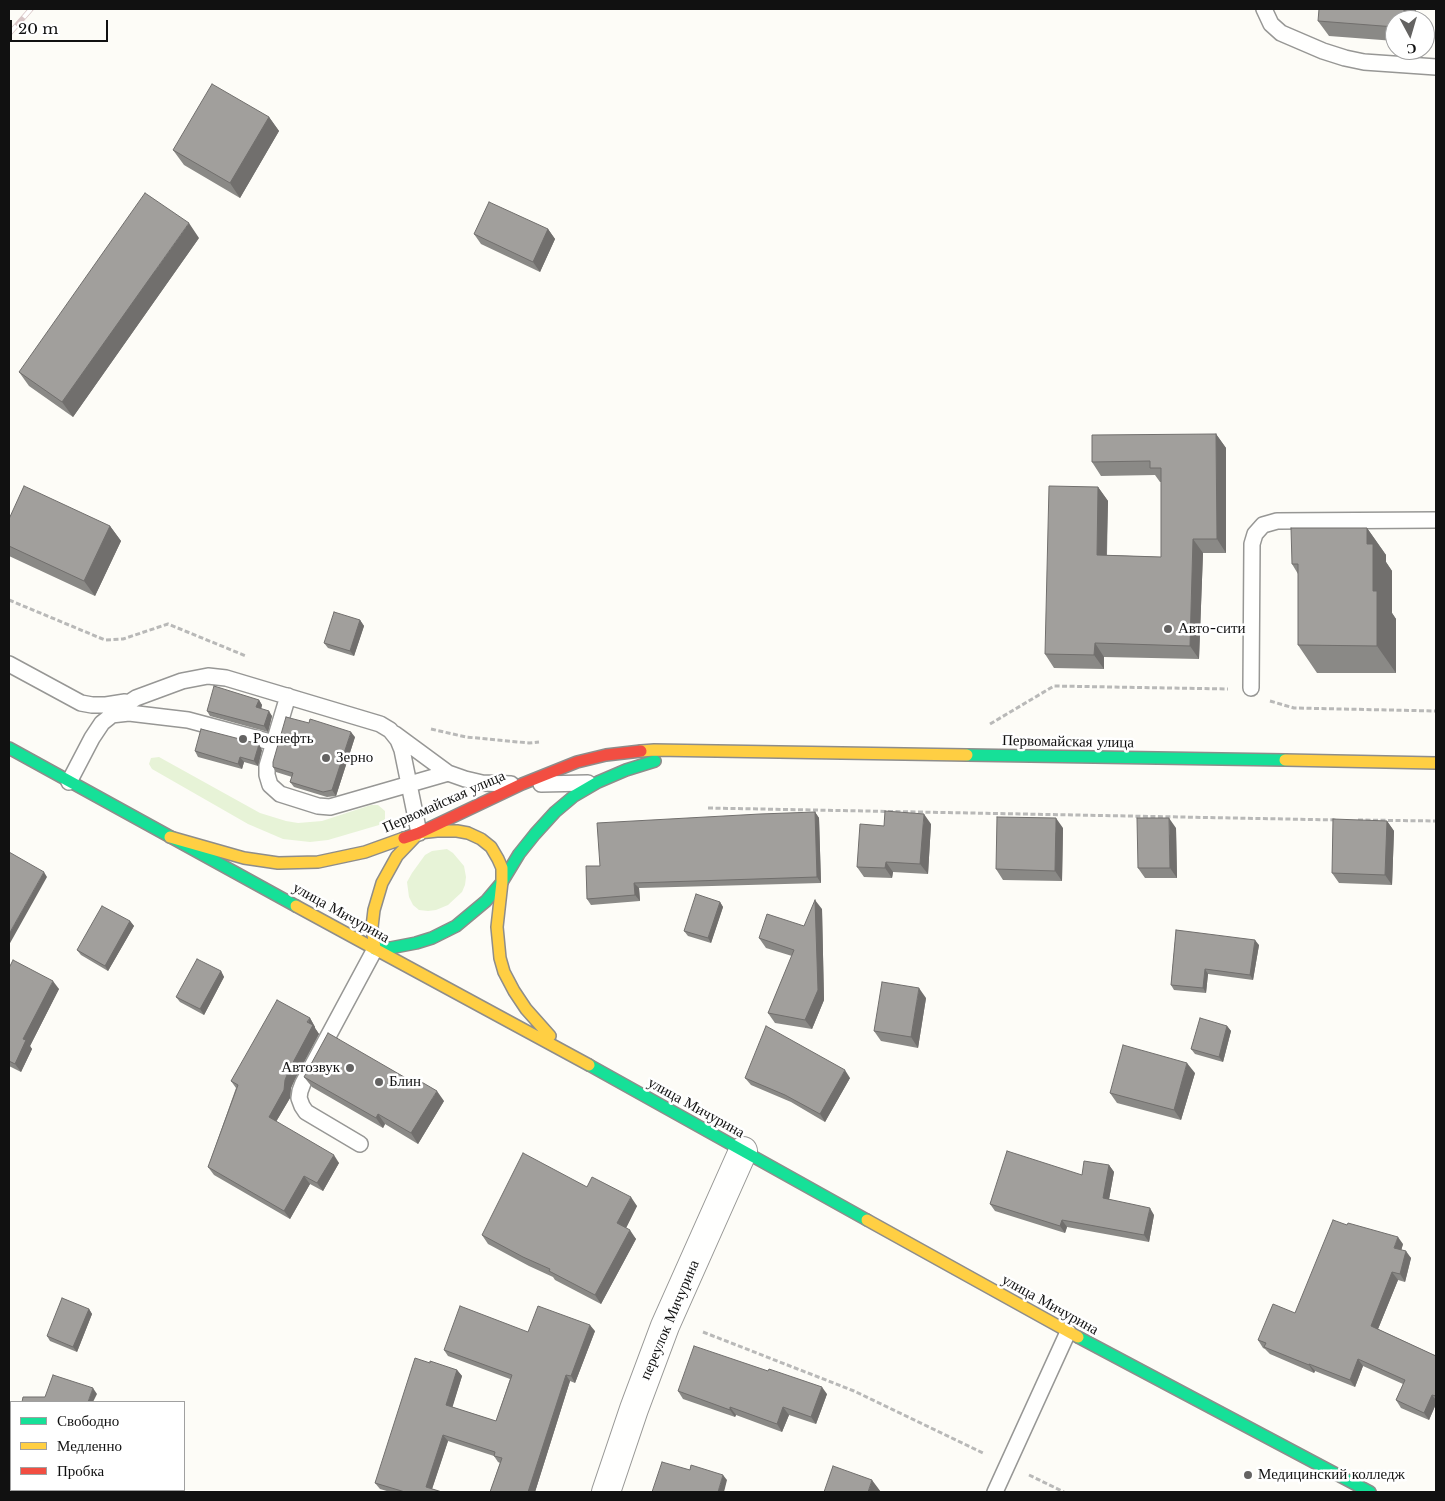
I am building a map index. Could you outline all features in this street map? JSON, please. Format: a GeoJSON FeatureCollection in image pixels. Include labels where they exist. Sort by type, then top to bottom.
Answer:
{"type":"FeatureCollection","features":[{"type":"Feature","properties":{"kind":"main road","name":"улица Мичурина"},"geometry":{"type":"LineString","coordinates":[[9,748],[564,1052],[1068,1332],[1370,1492]]}},
{"type":"Feature","properties":{"kind":"main road","name":"Первомайская улица"},"geometry":{"type":"LineString","coordinates":[[170,837],[244,858],[278,863],[298,864],[339,859],[419,833],[522,784],[577,762],[606,755],[654,750],[1436,763]]}},
{"type":"Feature","properties":{"kind":"main road","name":"Первомайская улица"},"geometry":{"type":"LineString","coordinates":[[376,949],[416,943],[443,933],[469,916],[486,901],[502,882],[519,854],[535,834],[555,812],[574,796],[598,782],[626,770],[656,760],[700,750]]}},
{"type":"Feature","properties":{"kind":"main road"},"geometry":{"type":"LineString","coordinates":[[376,949],[372,927],[374,910],[382,883],[397,856],[419,833],[446,830],[457,831],[468,833],[481,839],[491,848],[502,868],[497,927],[500,958],[504,972],[526,1009],[564,1052]]}},
{"type":"Feature","properties":{"kind":"street","name":"переулок Мичурина"},"geometry":{"type":"LineString","coordinates":[[606,1492],[665,1326],[743,1151]]}},
{"type":"Feature","properties":{"kind":"lane"},"geometry":{"type":"LineString","coordinates":[[1264,9],[1271,24],[1281,33],[1323,51],[1364,62],[1436,67]]}},
{"type":"Feature","properties":{"kind":"lane"},"geometry":{"type":"LineString","coordinates":[[1251,688],[1252,544],[1254,534],[1263,525],[1277,521],[1436,520]]}},
{"type":"Feature","properties":{"kind":"lane"},"geometry":{"type":"LineString","coordinates":[[9,664],[81,703],[88,709],[92,718],[92,738]]}},
{"type":"Feature","properties":{"kind":"lane"},"geometry":{"type":"LineString","coordinates":[[81,703],[92,705],[120,703],[182,680],[208,676],[226,678],[380,724],[448,773],[465,779],[482,783],[522,784],[598,782]]}},
{"type":"Feature","properties":{"kind":"lane"},"geometry":{"type":"LineString","coordinates":[[288,696],[267,766],[270,785],[280,794],[318,806],[330,807],[448,773]]}},
{"type":"Feature","properties":{"kind":"lane"},"geometry":{"type":"LineString","coordinates":[[69,782],[102,723],[136,698]]}},
{"type":"Feature","properties":{"kind":"lane"},"geometry":{"type":"LineString","coordinates":[[111,715],[129,713],[188,720],[274,743]]}},
{"type":"Feature","properties":{"kind":"lane"},"geometry":{"type":"LineString","coordinates":[[390,730],[398,740],[402,750],[419,833]]}},
{"type":"Feature","properties":{"kind":"lane"},"geometry":{"type":"LineString","coordinates":[[360,1144],[306,1112],[299,1098],[300,1091],[312,1067],[376,949]]}},
{"type":"Feature","properties":{"kind":"lane"},"geometry":{"type":"LineString","coordinates":[[995,1492],[1068,1332]]}},
{"type":"Feature","properties":{"kind":"path"},"geometry":{"type":"LineString","coordinates":[[9,600],[105,640],[123,640],[168,624],[250,658]]}},
{"type":"Feature","properties":{"kind":"path"},"geometry":{"type":"LineString","coordinates":[[985,727],[1054,686],[1233,689]]}},
{"type":"Feature","properties":{"kind":"path"},"geometry":{"type":"LineString","coordinates":[[1268,700],[1294,708],[1436,711]]}},
{"type":"Feature","properties":{"kind":"path"},"geometry":{"type":"LineString","coordinates":[[428,728],[466,737],[530,744],[543,742]]}},
{"type":"Feature","properties":{"kind":"path"},"geometry":{"type":"LineString","coordinates":[[708,808],[1346,820]]}},
{"type":"Feature","properties":{"kind":"path"},"geometry":{"type":"LineString","coordinates":[[1356,820],[1436,821]]}},
{"type":"Feature","properties":{"kind":"path"},"geometry":{"type":"LineString","coordinates":[[703,1332],[854,1391],[1064,1492]]}},
{"type":"Feature","properties":{"kind":"green space"},"geometry":{"type":"Polygon","coordinates":[[[159,757],[260,813],[286,821],[298,823],[322,821],[371,805],[378,805],[385,811],[385,819],[379,825],[328,840],[310,842],[283,839],[248,824],[152,769],[149,764],[151,758],[159,757]]]}},
{"type":"Feature","properties":{"kind":"green space"},"geometry":{"type":"Polygon","coordinates":[[[447,849],[464,866],[466,877],[462,892],[448,905],[436,910],[419,910],[413,905],[409,897],[407,882],[425,855],[432,851],[447,849]]]}},
{"type":"Feature","properties":{"kind":"building"},"geometry":{"type":"Polygon","coordinates":[[[1319,9],[1404,9],[1385,10],[1385,26],[1318,21],[1319,9]]]}},
{"type":"Feature","properties":{"kind":"building"},"geometry":{"type":"Polygon","coordinates":[[[212,84],[269,117],[230,183],[173,150],[212,84]]]}},
{"type":"Feature","properties":{"kind":"building"},"geometry":{"type":"Polygon","coordinates":[[[145,193],[189,223],[62,402],[19,372],[145,193]]]}},
{"type":"Feature","properties":{"kind":"building"},"geometry":{"type":"Polygon","coordinates":[[[489,202],[548,229],[533,262],[474,234],[489,202]]]}},
{"type":"Feature","properties":{"kind":"building"},"geometry":{"type":"Polygon","coordinates":[[[1216,434],[1217,539],[1193,539],[1190,646],[1095,643],[1094,655],[1045,654],[1049,486],[1098,487],[1097,555],[1161,557],[1161,468],[1150,468],[1150,461],[1092,462],[1092,435],[1216,434]]]}},
{"type":"Feature","properties":{"kind":"building"},"geometry":{"type":"Polygon","coordinates":[[[24,486],[110,526],[84,581],[9,546],[9,519],[24,486]]]}},
{"type":"Feature","properties":{"kind":"building"},"geometry":{"type":"Polygon","coordinates":[[[1291,528],[1367,528],[1367,544],[1373,544],[1373,591],[1377,591],[1377,646],[1298,645],[1298,564],[1292,564],[1291,528]]]}},
{"type":"Feature","properties":{"kind":"building"},"geometry":{"type":"Polygon","coordinates":[[[334,612],[360,620],[350,651],[324,643],[334,612]]]}},
{"type":"Feature","properties":{"kind":"building"},"geometry":{"type":"Polygon","coordinates":[[[214,686],[259,700],[256,707],[269,711],[264,726],[207,711],[214,686]]]}},
{"type":"Feature","properties":{"kind":"building"},"geometry":{"type":"Polygon","coordinates":[[[286,717],[309,723],[310,719],[351,732],[332,790],[323,792],[290,782],[293,773],[273,767],[286,717]]]}},
{"type":"Feature","properties":{"kind":"building"},"geometry":{"type":"Polygon","coordinates":[[[201,729],[259,744],[254,761],[240,757],[238,764],[195,751],[201,729]]]}},
{"type":"Feature","properties":{"kind":"building"},"geometry":{"type":"Polygon","coordinates":[[[885,811],[924,814],[920,864],[886,862],[885,868],[857,867],[860,824],[884,826],[885,811]]]}},
{"type":"Feature","properties":{"kind":"building"},"geometry":{"type":"Polygon","coordinates":[[[815,812],[817,877],[634,883],[635,895],[587,899],[586,866],[600,866],[597,823],[815,812]]]}},
{"type":"Feature","properties":{"kind":"building"},"geometry":{"type":"Polygon","coordinates":[[[997,817],[1056,818],[1055,871],[996,869],[997,817]]]}},
{"type":"Feature","properties":{"kind":"building"},"geometry":{"type":"Polygon","coordinates":[[[1137,818],[1169,818],[1170,868],[1138,868],[1137,818]]]}},
{"type":"Feature","properties":{"kind":"building"},"geometry":{"type":"Polygon","coordinates":[[[1333,819],[1387,821],[1385,875],[1332,873],[1333,819]]]}},
{"type":"Feature","properties":{"kind":"building"},"geometry":{"type":"Polygon","coordinates":[[[9,852],[44,872],[9,934],[9,852]]]}},
{"type":"Feature","properties":{"kind":"building"},"geometry":{"type":"Polygon","coordinates":[[[696,894],[720,902],[708,938],[684,931],[696,894]]]}},
{"type":"Feature","properties":{"kind":"building"},"geometry":{"type":"Polygon","coordinates":[[[815,900],[818,990],[805,1020],[768,1013],[794,950],[759,938],[767,914],[804,926],[815,900]]]}},
{"type":"Feature","properties":{"kind":"building"},"geometry":{"type":"Polygon","coordinates":[[[102,906],[130,921],[105,966],[77,950],[102,906]]]}},
{"type":"Feature","properties":{"kind":"building"},"geometry":{"type":"Polygon","coordinates":[[[1176,930],[1255,940],[1250,975],[1205,969],[1203,988],[1171,985],[1176,930]]]}},
{"type":"Feature","properties":{"kind":"building"},"geometry":{"type":"Polygon","coordinates":[[[197,959],[221,971],[200,1009],[176,997],[197,959]]]}},
{"type":"Feature","properties":{"kind":"building"},"geometry":{"type":"Polygon","coordinates":[[[13,960],[53,981],[23,1039],[26,1040],[15,1064],[9,1061],[9,968],[13,960]]]}},
{"type":"Feature","properties":{"kind":"building"},"geometry":{"type":"Polygon","coordinates":[[[882,982],[919,988],[911,1037],[874,1031],[882,982]]]}},
{"type":"Feature","properties":{"kind":"building"},"geometry":{"type":"Polygon","coordinates":[[[277,1000],[310,1018],[307,1022],[313,1025],[289,1070],[284,1090],[269,1117],[334,1155],[317,1183],[304,1176],[284,1211],[208,1167],[238,1085],[231,1081],[277,1000]]]}},
{"type":"Feature","properties":{"kind":"building"},"geometry":{"type":"Polygon","coordinates":[[[1200,1018],[1227,1026],[1219,1057],[1191,1049],[1200,1018]]]}},
{"type":"Feature","properties":{"kind":"building"},"geometry":{"type":"Polygon","coordinates":[[[766,1026],[845,1070],[820,1114],[785,1095],[745,1078],[766,1026]]]}},
{"type":"Feature","properties":{"kind":"building"},"geometry":{"type":"Polygon","coordinates":[[[328,1033],[411,1081],[413,1077],[437,1091],[411,1133],[378,1114],[376,1118],[304,1077],[328,1033]]]}},
{"type":"Feature","properties":{"kind":"building"},"geometry":{"type":"Polygon","coordinates":[[[1123,1045],[1187,1063],[1174,1110],[1110,1093],[1123,1045]]]}},
{"type":"Feature","properties":{"kind":"building"},"geometry":{"type":"Polygon","coordinates":[[[1007,1151],[1082,1175],[1084,1161],[1109,1165],[1103,1198],[1150,1208],[1144,1235],[1062,1220],[1060,1226],[990,1204],[1007,1151]]]}},
{"type":"Feature","properties":{"kind":"building"},"geometry":{"type":"Polygon","coordinates":[[[523,1153],[587,1187],[592,1177],[631,1197],[617,1223],[630,1230],[595,1295],[549,1271],[550,1269],[482,1235],[523,1153]]]}},
{"type":"Feature","properties":{"kind":"building"},"geometry":{"type":"Polygon","coordinates":[[[1333,1220],[1398,1237],[1394,1248],[1406,1251],[1400,1274],[1392,1272],[1371,1326],[1436,1356],[1436,1396],[1432,1395],[1424,1413],[1396,1400],[1405,1380],[1358,1359],[1350,1380],[1264,1347],[1266,1343],[1258,1340],[1273,1304],[1295,1313],[1333,1220]]]}},
{"type":"Feature","properties":{"kind":"building"},"geometry":{"type":"Polygon","coordinates":[[[62,1298],[89,1309],[73,1347],[47,1336],[62,1298]]]}},
{"type":"Feature","properties":{"kind":"building"},"geometry":{"type":"Polygon","coordinates":[[[460,1306],[528,1332],[538,1306],[590,1325],[571,1376],[566,1375],[528,1492],[490,1492],[502,1458],[494,1456],[495,1452],[443,1435],[426,1487],[442,1492],[405,1492],[375,1483],[415,1358],[457,1370],[446,1405],[496,1421],[512,1375],[444,1350],[460,1306]]]}},
{"type":"Feature","properties":{"kind":"building"},"geometry":{"type":"Polygon","coordinates":[[[694,1346],[822,1387],[811,1417],[783,1407],[777,1424],[730,1407],[730,1410],[678,1391],[694,1346]]]}},
{"type":"Feature","properties":{"kind":"building"},"geometry":{"type":"Polygon","coordinates":[[[53,1375],[93,1388],[88,1401],[22,1401],[23,1397],[45,1397],[53,1375]]]}},
{"type":"Feature","properties":{"kind":"building"},"geometry":{"type":"Polygon","coordinates":[[[9,1401],[10,1491],[30,1491],[9,1492],[9,1401]]]}},
{"type":"Feature","properties":{"kind":"building"},"geometry":{"type":"Polygon","coordinates":[[[662,1462],[690,1470],[691,1465],[723,1475],[718,1492],[652,1492],[662,1462]]]}},
{"type":"Feature","properties":{"kind":"building"},"geometry":{"type":"Polygon","coordinates":[[[833,1466],[872,1480],[868,1492],[824,1492],[833,1466]]]}},
{"type":"Feature","properties":{"kind":"railway"},"geometry":{"type":"LineString","coordinates":[[9,34],[31,9]]}},
{"type":"Feature","properties":{"kind":"traffic: fast"},"geometry":{"type":"LineString","coordinates":[[9,748],[296,906]]}},
{"type":"Feature","properties":{"kind":"traffic: fast"},"geometry":{"type":"LineString","coordinates":[[967,755],[1285,760]]}},
{"type":"Feature","properties":{"kind":"traffic: fast"},"geometry":{"type":"LineString","coordinates":[[375,949],[416,943],[432,938],[456,926],[486,901],[502,882],[519,854],[535,834],[555,812],[574,796],[598,782],[626,770],[655,761]]}},
{"type":"Feature","properties":{"kind":"traffic: fast"},"geometry":{"type":"LineString","coordinates":[[589,1065],[867,1220]]}},
{"type":"Feature","properties":{"kind":"traffic: fast"},"geometry":{"type":"LineString","coordinates":[[1078,1337],[1370,1492]]}},
{"type":"Feature","properties":{"kind":"traffic: slow"},"geometry":{"type":"LineString","coordinates":[[641,751],[967,755]]}},
{"type":"Feature","properties":{"kind":"traffic: slow"},"geometry":{"type":"LineString","coordinates":[[1285,760],[1436,763]]}},
{"type":"Feature","properties":{"kind":"traffic: slow"},"geometry":{"type":"LineString","coordinates":[[375,949],[372,927],[374,910],[382,883],[397,856],[419,833],[457,831],[468,833],[481,839],[491,847],[498,859],[502,868],[502,882]]}},
{"type":"Feature","properties":{"kind":"traffic: slow"},"geometry":{"type":"LineString","coordinates":[[170,837],[244,858],[278,863],[318,862],[365,852],[404,838]]}},
{"type":"Feature","properties":{"kind":"traffic: slow"},"geometry":{"type":"LineString","coordinates":[[502,882],[497,927],[500,958],[504,972],[526,1009],[550,1036]]}},
{"type":"Feature","properties":{"kind":"traffic: slow"},"geometry":{"type":"LineString","coordinates":[[296,906],[375,949]]}},
{"type":"Feature","properties":{"kind":"traffic: slow"},"geometry":{"type":"LineString","coordinates":[[375,949],[589,1065]]}},
{"type":"Feature","properties":{"kind":"traffic: slow"},"geometry":{"type":"LineString","coordinates":[[867,1220],[1078,1337]]}},
{"type":"Feature","properties":{"kind":"traffic: jam"},"geometry":{"type":"LineString","coordinates":[[404,838],[419,833],[522,784],[577,762],[606,755],[641,751]]}},
{"type":"Feature","properties":{"kind":"place","name":"Авто-сити"},"geometry":{"type":"Point","coordinates":[1168,629]}},
{"type":"Feature","properties":{"kind":"place","name":"Роснефть"},"geometry":{"type":"Point","coordinates":[243,739]}},
{"type":"Feature","properties":{"kind":"place","name":"Зерно"},"geometry":{"type":"Point","coordinates":[326,758]}},
{"type":"Feature","properties":{"kind":"place","name":"Автозвук"},"geometry":{"type":"Point","coordinates":[350,1068]}},
{"type":"Feature","properties":{"kind":"place","name":"Блин"},"geometry":{"type":"Point","coordinates":[379,1082]}},
{"type":"Feature","properties":{"kind":"place","name":"Медицинский колледж"},"geometry":{"type":"Point","coordinates":[1248,1475]}}]}
